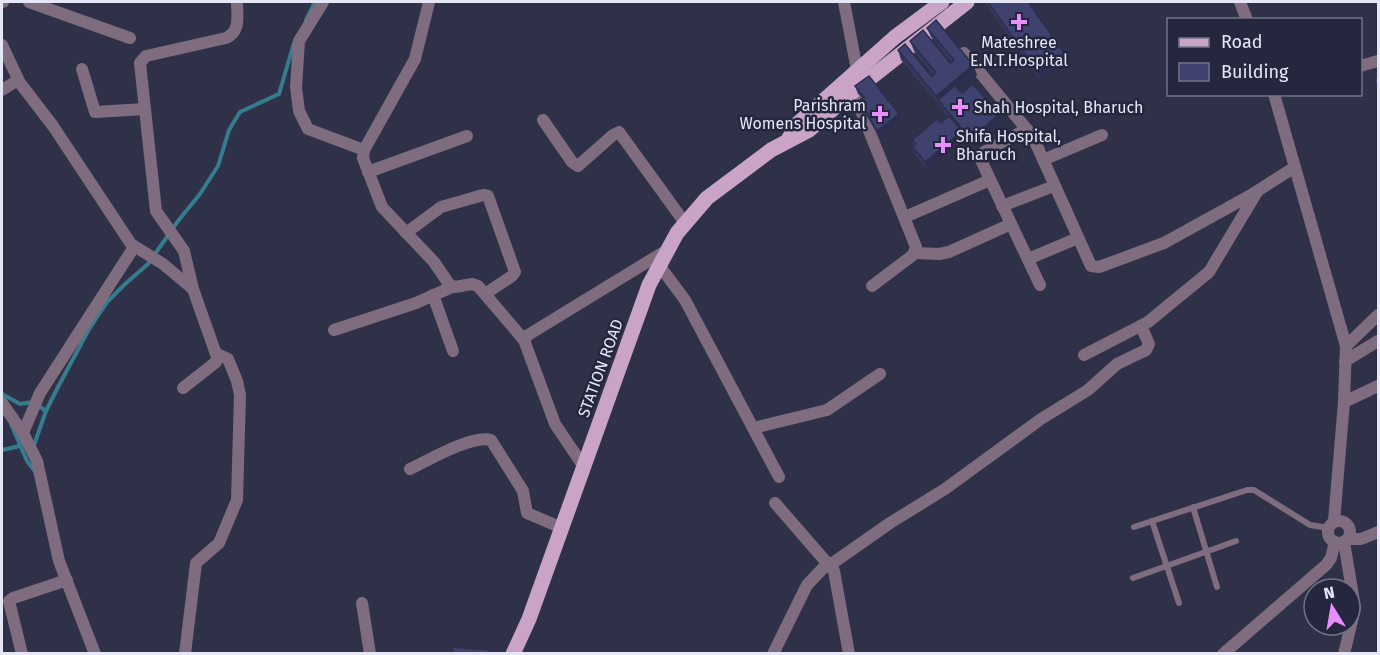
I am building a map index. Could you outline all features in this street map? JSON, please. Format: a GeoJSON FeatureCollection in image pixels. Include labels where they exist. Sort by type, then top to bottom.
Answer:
{"type":"FeatureCollection","features":[{"type":"Feature","properties":{"kind":"main road","name":"STATION ROAD"},"geometry":{"type":"LineString","coordinates":[[513,654],[529,619],[649,285],[677,233],[707,198],[788,140],[806,132],[853,92],[863,75],[895,37],[942,2]]}},
{"type":"Feature","properties":{"kind":"main road","name":"STATION ROAD"},"geometry":{"type":"LineString","coordinates":[[788,140],[795,126],[863,75],[946,33],[967,2]]}},
{"type":"Feature","properties":{"kind":"street"},"geometry":{"type":"LineString","coordinates":[[29,2],[130,38]]}},
{"type":"Feature","properties":{"kind":"street"},"geometry":{"type":"LineString","coordinates":[[183,388],[216,362],[217,354],[193,289],[184,251],[160,218],[155,206],[140,63],[146,56],[233,35],[237,23],[237,2]]}},
{"type":"Feature","properties":{"kind":"street"},"geometry":{"type":"LineString","coordinates":[[323,2],[299,41],[296,87],[299,111],[308,129],[364,150]]}},
{"type":"Feature","properties":{"kind":"street"},"geometry":{"type":"LineString","coordinates":[[429,2],[415,59],[364,150],[363,158],[382,207],[434,262],[452,287]]}},
{"type":"Feature","properties":{"kind":"street"},"geometry":{"type":"LineString","coordinates":[[844,2],[863,75]]}},
{"type":"Feature","properties":{"kind":"street"},"geometry":{"type":"LineString","coordinates":[[1243,3],[1247,18]]}},
{"type":"Feature","properties":{"kind":"street"},"geometry":{"type":"LineString","coordinates":[[946,33],[1027,129],[1089,264],[1099,267],[1164,243],[1295,167]]}},
{"type":"Feature","properties":{"kind":"street"},"geometry":{"type":"LineString","coordinates":[[2,45],[18,80],[53,126],[134,247],[163,264],[193,289]]}},
{"type":"Feature","properties":{"kind":"street"},"geometry":{"type":"LineString","coordinates":[[1362,65],[1378,61]]}},
{"type":"Feature","properties":{"kind":"street"},"geometry":{"type":"LineString","coordinates":[[82,69],[95,112],[145,109]]}},
{"type":"Feature","properties":{"kind":"street"},"geometry":{"type":"LineString","coordinates":[[2,90],[18,80]]}},
{"type":"Feature","properties":{"kind":"street"},"geometry":{"type":"LineString","coordinates":[[853,92],[915,242],[915,253]]}},
{"type":"Feature","properties":{"kind":"street"},"geometry":{"type":"LineString","coordinates":[[1275,96],[1346,346],[1344,402],[1329,537],[1342,541],[1361,539],[1378,532]]}},
{"type":"Feature","properties":{"kind":"street"},"geometry":{"type":"LineString","coordinates":[[543,120],[572,162],[578,166],[619,132],[685,223]]}},
{"type":"Feature","properties":{"kind":"street"},"geometry":{"type":"LineString","coordinates":[[1027,129],[981,155],[981,161],[1040,285]]}},
{"type":"Feature","properties":{"kind":"street"},"geometry":{"type":"LineString","coordinates":[[1043,160],[1102,135]]}},
{"type":"Feature","properties":{"kind":"street"},"geometry":{"type":"LineString","coordinates":[[368,172],[467,136]]}},
{"type":"Feature","properties":{"kind":"street"},"geometry":{"type":"LineString","coordinates":[[905,217],[990,180]]}},
{"type":"Feature","properties":{"kind":"street"},"geometry":{"type":"LineString","coordinates":[[1002,206],[1054,186]]}},
{"type":"Feature","properties":{"kind":"street"},"geometry":{"type":"LineString","coordinates":[[1084,356],[1141,326],[1209,272],[1257,191]]}},
{"type":"Feature","properties":{"kind":"street"},"geometry":{"type":"LineString","coordinates":[[406,233],[441,207],[483,195],[488,196],[515,272],[485,294]]}},
{"type":"Feature","properties":{"kind":"street"},"geometry":{"type":"LineString","coordinates":[[872,286],[915,253],[949,252],[1011,224]]}},
{"type":"Feature","properties":{"kind":"street"},"geometry":{"type":"LineString","coordinates":[[1028,259],[1078,238]]}},
{"type":"Feature","properties":{"kind":"street"},"geometry":{"type":"LineString","coordinates":[[23,433],[40,393],[134,247]]}},
{"type":"Feature","properties":{"kind":"street"},"geometry":{"type":"LineString","coordinates":[[524,340],[528,335],[668,250]]}},
{"type":"Feature","properties":{"kind":"street"},"geometry":{"type":"LineString","coordinates":[[660,265],[685,300],[779,477]]}},
{"type":"Feature","properties":{"kind":"street"},"geometry":{"type":"LineString","coordinates":[[334,330],[452,287],[474,284],[524,340],[555,424],[584,467]]}},
{"type":"Feature","properties":{"kind":"street"},"geometry":{"type":"LineString","coordinates":[[433,295],[453,351]]}},
{"type":"Feature","properties":{"kind":"street"},"geometry":{"type":"LineString","coordinates":[[1346,346],[1378,315]]}},
{"type":"Feature","properties":{"kind":"street"},"geometry":{"type":"LineString","coordinates":[[773,654],[807,585],[826,561],[945,489],[1041,419],[1089,390],[1117,364],[1146,350],[1149,344],[1141,326]]}},
{"type":"Feature","properties":{"kind":"street"},"geometry":{"type":"LineString","coordinates":[[1345,361],[1378,341]]}},
{"type":"Feature","properties":{"kind":"street"},"geometry":{"type":"LineString","coordinates":[[185,654],[196,563],[219,543],[237,500],[239,388],[228,359],[217,354]]}},
{"type":"Feature","properties":{"kind":"street"},"geometry":{"type":"LineString","coordinates":[[753,428],[827,410],[880,374]]}},
{"type":"Feature","properties":{"kind":"street"},"geometry":{"type":"LineString","coordinates":[[1344,402],[1378,386]]}},
{"type":"Feature","properties":{"kind":"street"},"geometry":{"type":"LineString","coordinates":[[2,403],[23,433],[38,461],[59,561],[95,654]]}},
{"type":"Feature","properties":{"kind":"street"},"geometry":{"type":"LineString","coordinates":[[410,470],[459,446],[482,439],[491,440],[523,491],[527,513],[562,528]]}},
{"type":"Feature","properties":{"kind":"street"},"geometry":{"type":"LineString","coordinates":[[776,503],[835,574],[849,654]]}},
{"type":"Feature","properties":{"kind":"street"},"geometry":{"type":"LineString","coordinates":[[1223,654],[1326,565],[1351,531],[1348,524],[1342,520],[1331,524]]}},
{"type":"Feature","properties":{"kind":"street"},"geometry":{"type":"LineString","coordinates":[[1342,541],[1355,608],[1344,654]]}},
{"type":"Feature","properties":{"kind":"street"},"geometry":{"type":"LineString","coordinates":[[22,654],[9,604],[11,599],[66,580]]}},
{"type":"Feature","properties":{"kind":"street"},"geometry":{"type":"LineString","coordinates":[[362,603],[370,654]]}},
{"type":"Feature","properties":{"kind":"lane"},"geometry":{"type":"LineString","coordinates":[[1134,527],[1246,490],[1254,490],[1310,525],[1331,524]]}},
{"type":"Feature","properties":{"kind":"lane"},"geometry":{"type":"LineString","coordinates":[[1193,507],[1217,587]]}},
{"type":"Feature","properties":{"kind":"lane"},"geometry":{"type":"LineString","coordinates":[[1152,521],[1179,603]]}},
{"type":"Feature","properties":{"kind":"lane"},"geometry":{"type":"LineString","coordinates":[[1133,578],[1236,541]]}},
{"type":"Feature","properties":{"kind":"building"},"geometry":{"type":"Polygon","coordinates":[[[988,2],[1028,2],[1065,54],[1038,72],[988,2]]]}},
{"type":"Feature","properties":{"kind":"building"},"geometry":{"type":"Polygon","coordinates":[[[936,20],[973,65],[936,96],[898,50],[905,44],[932,77],[936,73],[910,41],[923,30],[950,63],[954,60],[927,28],[936,20]]]}},
{"type":"Feature","properties":{"kind":"building"},"geometry":{"type":"Polygon","coordinates":[[[869,76],[899,114],[877,131],[860,100],[864,97],[855,86],[869,76]]]}},
{"type":"Feature","properties":{"kind":"building"},"geometry":{"type":"Polygon","coordinates":[[[973,84],[999,114],[971,139],[938,100],[955,86],[962,93],[973,84]]]}},
{"type":"Feature","properties":{"kind":"building"},"geometry":{"type":"Polygon","coordinates":[[[949,116],[962,131],[925,162],[913,147],[916,144],[912,140],[937,119],[941,123],[949,116]]]}},
{"type":"Feature","properties":{"kind":"building"},"geometry":{"type":"Polygon","coordinates":[[[451,647],[490,650],[489,654],[454,654],[451,647]]]}},
{"type":"Feature","properties":{"kind":"waterway"},"geometry":{"type":"LineString","coordinates":[[306,20],[315,2]]}},
{"type":"Feature","properties":{"kind":"waterway"},"geometry":{"type":"LineString","coordinates":[[33,448],[46,411],[88,331],[107,302],[148,264],[200,194],[218,166],[229,130],[240,112],[279,94],[294,43]]}},
{"type":"Feature","properties":{"kind":"waterway"},"geometry":{"type":"LineString","coordinates":[[2,394],[20,404],[33,402],[46,411]]}},
{"type":"Feature","properties":{"kind":"waterway"},"geometry":{"type":"LineString","coordinates":[[11,424],[27,461],[34,470]]}},
{"type":"Feature","properties":{"kind":"waterway"},"geometry":{"type":"LineString","coordinates":[[2,450],[20,446]]}},
{"type":"Feature","properties":{"kind":"place","name":"Mateshree E.N.T.Hospital"},"geometry":{"type":"Point","coordinates":[1019,22]}},
{"type":"Feature","properties":{"kind":"place","name":"Shah Hospital, Bharuch"},"geometry":{"type":"Point","coordinates":[960,107]}},
{"type":"Feature","properties":{"kind":"place","name":"Parishram Womens Hospital"},"geometry":{"type":"Point","coordinates":[880,114]}},
{"type":"Feature","properties":{"kind":"place","name":"Shifa Hospital, Bharuch"},"geometry":{"type":"Point","coordinates":[943,145]}}]}
